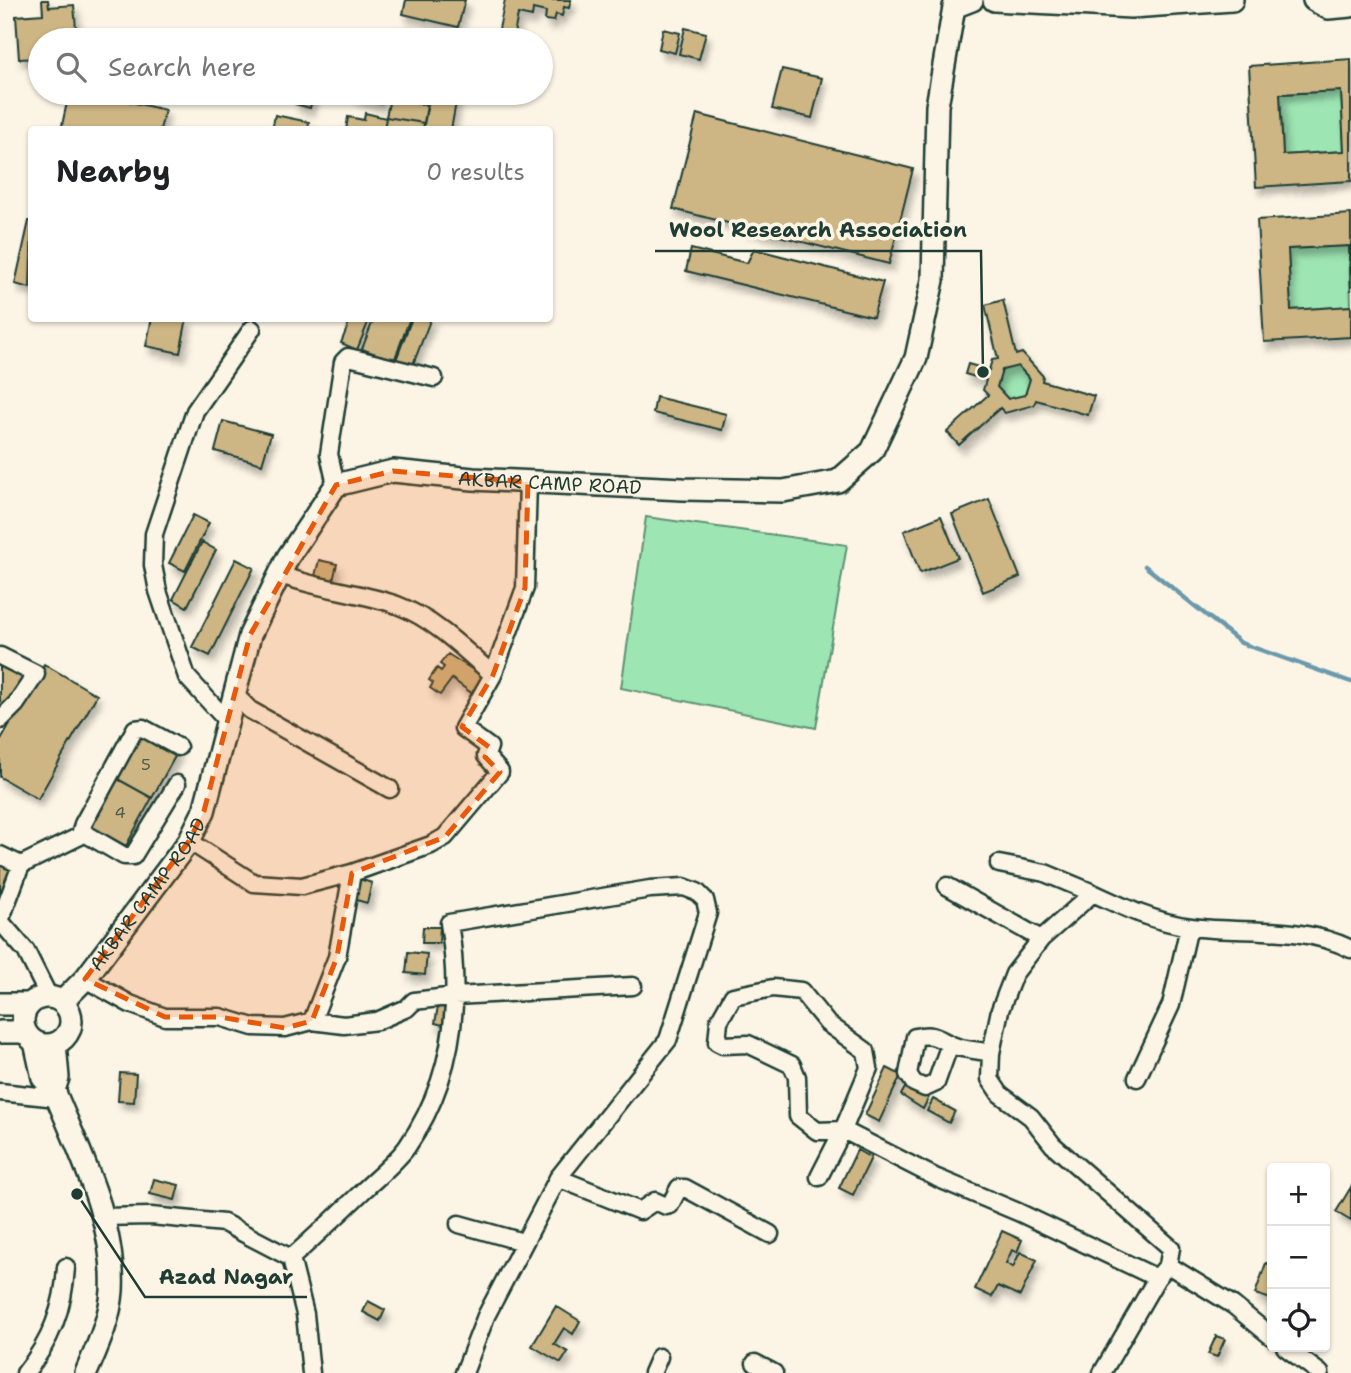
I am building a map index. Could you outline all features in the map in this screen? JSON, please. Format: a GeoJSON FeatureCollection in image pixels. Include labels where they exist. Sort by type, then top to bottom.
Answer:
{"type":"FeatureCollection","features":[{"type":"Feature","properties":{"kind":"street","name":"AKBAR CAMP ROAD"},"geometry":{"type":"LineString","coordinates":[[45,1001],[85,979],[189,841],[204,811],[250,635],[288,557],[336,485],[393,471],[528,482],[783,491],[838,481],[872,451],[916,358],[933,280],[937,106],[954,7],[972,0]]}},
{"type":"Feature","properties":{"kind":"street"},"geometry":{"type":"LineString","coordinates":[[995,0],[1132,4],[1232,0]]}},
{"type":"Feature","properties":{"kind":"street"},"geometry":{"type":"LineString","coordinates":[[1314,0],[1328,8],[1351,6]]}},
{"type":"Feature","properties":{"kind":"street"},"geometry":{"type":"LineString","coordinates":[[229,723],[187,677],[158,591],[153,565],[154,534],[195,411],[251,329]]}},
{"type":"Feature","properties":{"kind":"street"},"geometry":{"type":"LineString","coordinates":[[336,485],[329,454],[343,362],[348,357],[434,378]]}},
{"type":"Feature","properties":{"kind":"street"},"geometry":{"type":"LineString","coordinates":[[189,841],[254,883],[302,886],[352,873],[432,845],[445,837],[499,772],[486,756],[489,747],[463,728],[494,675],[525,589],[528,482]]}},
{"type":"Feature","properties":{"kind":"street"},"geometry":{"type":"LineString","coordinates":[[281,575],[315,587],[398,606],[441,629],[494,675]]}},
{"type":"Feature","properties":{"kind":"street"},"geometry":{"type":"LineString","coordinates":[[0,656],[36,674],[16,704],[0,720]]}},
{"type":"Feature","properties":{"kind":"street"},"geometry":{"type":"LineString","coordinates":[[235,695],[250,710],[390,789]]}},
{"type":"Feature","properties":{"kind":"street"},"geometry":{"type":"LineString","coordinates":[[45,1001],[18,954],[19,946],[0,920],[21,866],[80,836],[135,729],[143,728],[178,747]]}},
{"type":"Feature","properties":{"kind":"street"},"geometry":{"type":"LineString","coordinates":[[81,831],[124,856],[133,856],[177,783]]}},
{"type":"Feature","properties":{"kind":"street"},"geometry":{"type":"LineString","coordinates":[[0,855],[21,866]]}},
{"type":"Feature","properties":{"kind":"street"},"geometry":{"type":"LineString","coordinates":[[999,864],[1045,873],[1136,914],[1189,927],[1298,931],[1329,939],[1351,949]]}},
{"type":"Feature","properties":{"kind":"street"},"geometry":{"type":"LineString","coordinates":[[312,1021],[337,957],[352,873]]}},
{"type":"Feature","properties":{"kind":"street"},"geometry":{"type":"LineString","coordinates":[[947,886],[1041,939]]}},
{"type":"Feature","properties":{"kind":"street"},"geometry":{"type":"LineString","coordinates":[[291,1258],[406,1149],[445,1065],[455,1022],[449,923],[650,888],[684,887],[697,892],[705,900],[708,913],[668,1040],[558,1178],[486,1316],[464,1373]]}},
{"type":"Feature","properties":{"kind":"street"},"geometry":{"type":"LineString","coordinates":[[1093,893],[1041,939],[1014,974],[1000,1010],[991,1053],[990,1079],[1000,1094],[1031,1117],[1053,1145],[1171,1248],[1168,1265],[1157,1278],[1102,1373]]}},
{"type":"Feature","properties":{"kind":"street"},"geometry":{"type":"LineString","coordinates":[[1137,1078],[1171,1005],[1189,927]]}},
{"type":"Feature","properties":{"kind":"street"},"geometry":{"type":"LineString","coordinates":[[85,979],[130,1004],[165,1017],[220,1017],[253,1027],[285,1028],[312,1021],[344,1025],[377,1021],[407,1008],[414,1001],[455,996],[633,986]]}},
{"type":"Feature","properties":{"kind":"street"},"geometry":{"type":"LineString","coordinates":[[819,1177],[844,1130],[869,1068],[866,1051],[827,1023],[802,991],[773,988],[733,996],[719,1021],[717,1042],[723,1045],[748,1044],[792,1065],[797,1077],[798,1116],[817,1131],[844,1130],[937,1178],[1018,1212],[1157,1278]]}},
{"type":"Feature","properties":{"kind":"street"},"geometry":{"type":"LineString","coordinates":[[45,1001],[23,1022],[38,1039],[58,1078],[56,1094],[102,1217],[112,1264],[112,1293],[103,1333],[86,1373]]}},
{"type":"Feature","properties":{"kind":"street"},"geometry":{"type":"LineString","coordinates":[[0,1004],[45,1001],[69,1010],[69,1030],[38,1039],[0,1032]]}},
{"type":"Feature","properties":{"kind":"street"},"geometry":{"type":"LineString","coordinates":[[950,1044],[991,1053]]}},
{"type":"Feature","properties":{"kind":"street"},"geometry":{"type":"LineString","coordinates":[[0,1092],[56,1094]]}},
{"type":"Feature","properties":{"kind":"street"},"geometry":{"type":"LineString","coordinates":[[558,1178],[640,1211],[655,1201],[670,1205],[679,1188],[685,1188],[771,1234]]}},
{"type":"Feature","properties":{"kind":"street"},"geometry":{"type":"LineString","coordinates":[[102,1217],[151,1216],[224,1223],[291,1258],[305,1314],[311,1373]]}},
{"type":"Feature","properties":{"kind":"street"},"geometry":{"type":"LineString","coordinates":[[458,1224],[523,1242]]}},
{"type":"Feature","properties":{"kind":"street"},"geometry":{"type":"LineString","coordinates":[[1168,1265],[1233,1305],[1267,1333]]}},
{"type":"Feature","properties":{"kind":"street"},"geometry":{"type":"LineString","coordinates":[[25,1373],[45,1349],[65,1286],[66,1267]]}},
{"type":"Feature","properties":{"kind":"street"},"geometry":{"type":"LineString","coordinates":[[1292,1352],[1320,1373]]}},
{"type":"Feature","properties":{"kind":"street"},"geometry":{"type":"LineString","coordinates":[[652,1373],[659,1357]]}},
{"type":"Feature","properties":{"kind":"street"},"geometry":{"type":"LineString","coordinates":[[755,1363],[774,1373]]}},
{"type":"Feature","properties":{"kind":"highlighted area"},"geometry":{"type":"Polygon","coordinates":[[[393,471],[528,482],[525,588],[493,675],[462,727],[489,747],[485,757],[500,772],[445,837],[352,873],[337,957],[312,1021],[285,1028],[220,1017],[165,1017],[85,979],[189,841],[204,811],[250,635],[336,485],[393,471]]]}},
{"type":"Feature","properties":{"kind":"green space"},"geometry":{"type":"Polygon","coordinates":[[[1341,91],[1344,151],[1283,155],[1280,94],[1341,91]]]}},
{"type":"Feature","properties":{"kind":"green space"},"geometry":{"type":"Polygon","coordinates":[[[1349,246],[1351,306],[1291,310],[1288,249],[1349,246]]]}},
{"type":"Feature","properties":{"kind":"green space"},"geometry":{"type":"Polygon","coordinates":[[[1018,366],[1030,379],[1025,395],[1008,399],[997,387],[1002,370],[1018,366]]]}},
{"type":"Feature","properties":{"kind":"green space"},"geometry":{"type":"Polygon","coordinates":[[[646,517],[847,545],[816,728],[621,688],[646,517]]]}},
{"type":"Feature","properties":{"kind":"building"},"geometry":{"type":"Polygon","coordinates":[[[42,0],[48,0],[49,7],[74,5],[76,28],[28,28],[28,59],[19,59],[16,16],[43,14],[42,0]]]}},
{"type":"Feature","properties":{"kind":"building"},"geometry":{"type":"Polygon","coordinates":[[[406,0],[465,0],[458,27],[403,14],[406,0]]]}},
{"type":"Feature","properties":{"kind":"building"},"geometry":{"type":"Polygon","coordinates":[[[505,0],[571,0],[569,8],[564,7],[562,16],[556,14],[554,21],[545,20],[546,12],[533,9],[532,17],[518,14],[515,28],[499,28],[505,0]]]}},
{"type":"Feature","properties":{"kind":"building"},"geometry":{"type":"Polygon","coordinates":[[[685,28],[706,33],[699,59],[679,54],[685,28]]]}},
{"type":"Feature","properties":{"kind":"building"},"geometry":{"type":"Polygon","coordinates":[[[663,29],[680,33],[675,53],[659,49],[663,29]]]}},
{"type":"Feature","properties":{"kind":"building"},"geometry":{"type":"Polygon","coordinates":[[[1351,59],[1351,181],[1256,187],[1249,66],[1351,59]],[[1341,91],[1280,94],[1283,155],[1344,151],[1341,91]]]}},
{"type":"Feature","properties":{"kind":"building"},"geometry":{"type":"Polygon","coordinates":[[[782,69],[822,78],[812,118],[772,109],[782,69]]]}},
{"type":"Feature","properties":{"kind":"building"},"geometry":{"type":"Polygon","coordinates":[[[66,105],[144,105],[165,110],[161,126],[62,126],[66,105]]]}},
{"type":"Feature","properties":{"kind":"building"},"geometry":{"type":"Polygon","coordinates":[[[389,105],[427,105],[424,123],[386,117],[389,105]]]}},
{"type":"Feature","properties":{"kind":"building"},"geometry":{"type":"Polygon","coordinates":[[[428,105],[456,105],[452,126],[424,126],[428,105]]]}},
{"type":"Feature","properties":{"kind":"building"},"geometry":{"type":"Polygon","coordinates":[[[365,113],[386,118],[385,126],[347,126],[348,117],[364,120],[365,113]]]}},
{"type":"Feature","properties":{"kind":"building"},"geometry":{"type":"Polygon","coordinates":[[[697,114],[913,169],[889,264],[673,209],[697,114]]]}},
{"type":"Feature","properties":{"kind":"building"},"geometry":{"type":"Polygon","coordinates":[[[275,115],[309,122],[308,126],[273,126],[275,115]]]}},
{"type":"Feature","properties":{"kind":"building"},"geometry":{"type":"Polygon","coordinates":[[[386,117],[424,123],[424,126],[385,126],[386,117]]]}},
{"type":"Feature","properties":{"kind":"building"},"geometry":{"type":"Polygon","coordinates":[[[1351,214],[1351,291],[1349,246],[1288,249],[1291,310],[1351,306],[1351,337],[1264,342],[1257,220],[1351,214]]]}},
{"type":"Feature","properties":{"kind":"building"},"geometry":{"type":"Polygon","coordinates":[[[28,226],[28,287],[15,284],[28,226]]]}},
{"type":"Feature","properties":{"kind":"building"},"geometry":{"type":"Polygon","coordinates":[[[691,249],[747,263],[754,249],[883,282],[873,317],[686,271],[691,249]]]}},
{"type":"Feature","properties":{"kind":"building"},"geometry":{"type":"Polygon","coordinates":[[[1003,300],[1016,355],[1022,353],[1043,376],[1042,381],[1094,396],[1088,415],[1036,400],[1034,405],[1005,413],[1000,408],[959,445],[947,432],[988,395],[983,390],[986,380],[965,374],[968,364],[989,370],[992,360],[998,359],[985,305],[1003,300]],[[1018,366],[1002,370],[997,387],[1008,399],[1025,395],[1030,379],[1018,366]]]}},
{"type":"Feature","properties":{"kind":"building"},"geometry":{"type":"Polygon","coordinates":[[[151,322],[186,322],[180,353],[146,346],[151,322]]]}},
{"type":"Feature","properties":{"kind":"building"},"geometry":{"type":"Polygon","coordinates":[[[349,322],[368,322],[357,350],[341,343],[349,322]]]}},
{"type":"Feature","properties":{"kind":"building"},"geometry":{"type":"Polygon","coordinates":[[[372,322],[409,322],[394,361],[362,349],[372,322]]]}},
{"type":"Feature","properties":{"kind":"building"},"geometry":{"type":"Polygon","coordinates":[[[410,322],[429,322],[412,367],[396,360],[410,322]]]}},
{"type":"Feature","properties":{"kind":"building"},"geometry":{"type":"Polygon","coordinates":[[[656,397],[726,414],[722,430],[653,413],[656,397]]]}},
{"type":"Feature","properties":{"kind":"building"},"geometry":{"type":"Polygon","coordinates":[[[223,421],[271,434],[262,464],[215,451],[223,421]]]}},
{"type":"Feature","properties":{"kind":"building"},"geometry":{"type":"Polygon","coordinates":[[[989,499],[1020,577],[983,592],[952,514],[989,499]]]}},
{"type":"Feature","properties":{"kind":"building"},"geometry":{"type":"Polygon","coordinates":[[[193,515],[209,523],[185,571],[169,563],[193,515]]]}},
{"type":"Feature","properties":{"kind":"building"},"geometry":{"type":"Polygon","coordinates":[[[941,516],[958,558],[920,573],[904,531],[941,516]]]}},
{"type":"Feature","properties":{"kind":"building"},"geometry":{"type":"Polygon","coordinates":[[[202,542],[216,550],[187,607],[173,599],[202,542]]]}},
{"type":"Feature","properties":{"kind":"building"},"geometry":{"type":"Polygon","coordinates":[[[236,559],[254,568],[210,656],[192,647],[236,559]]]}},
{"type":"Feature","properties":{"kind":"building"},"geometry":{"type":"Polygon","coordinates":[[[319,560],[337,564],[332,585],[314,580],[319,560]]]}},
{"type":"Feature","properties":{"kind":"building"},"geometry":{"type":"Polygon","coordinates":[[[448,654],[489,680],[477,697],[452,679],[440,695],[430,688],[433,683],[429,680],[437,668],[441,671],[444,667],[440,664],[448,654]]]}},
{"type":"Feature","properties":{"kind":"building"},"geometry":{"type":"Polygon","coordinates":[[[0,660],[26,681],[0,709],[0,660]]]}},
{"type":"Feature","properties":{"kind":"building"},"geometry":{"type":"Polygon","coordinates":[[[44,664],[97,695],[38,799],[0,777],[0,741],[44,664]]]}},
{"type":"Feature","properties":{"kind":"building"},"geometry":{"type":"Polygon","coordinates":[[[140,729],[178,751],[152,798],[114,777],[140,729]]]}},
{"type":"Feature","properties":{"kind":"building"},"geometry":{"type":"Polygon","coordinates":[[[114,777],[152,798],[126,846],[88,825],[114,777]]]}},
{"type":"Feature","properties":{"kind":"building"},"geometry":{"type":"Polygon","coordinates":[[[0,862],[14,869],[0,895],[0,862]]]}},
{"type":"Feature","properties":{"kind":"building"},"geometry":{"type":"Polygon","coordinates":[[[359,879],[372,883],[367,903],[353,899],[359,879]]]}},
{"type":"Feature","properties":{"kind":"building"},"geometry":{"type":"Polygon","coordinates":[[[423,927],[440,927],[439,943],[422,943],[423,927]]]}},
{"type":"Feature","properties":{"kind":"building"},"geometry":{"type":"Polygon","coordinates":[[[408,952],[427,954],[425,975],[406,973],[408,952]]]}},
{"type":"Feature","properties":{"kind":"building"},"geometry":{"type":"Polygon","coordinates":[[[438,1006],[447,1008],[443,1025],[435,1023],[438,1006]]]}},
{"type":"Feature","properties":{"kind":"building"},"geometry":{"type":"Polygon","coordinates":[[[887,1068],[901,1075],[879,1122],[865,1115],[887,1068]]]}},
{"type":"Feature","properties":{"kind":"building"},"geometry":{"type":"Polygon","coordinates":[[[120,1073],[136,1074],[134,1102],[118,1101],[120,1073]]]}},
{"type":"Feature","properties":{"kind":"building"},"geometry":{"type":"Polygon","coordinates":[[[907,1084],[929,1097],[923,1109],[901,1095],[907,1084]]]}},
{"type":"Feature","properties":{"kind":"building"},"geometry":{"type":"Polygon","coordinates":[[[933,1099],[955,1111],[949,1123],[927,1111],[933,1099]]]}},
{"type":"Feature","properties":{"kind":"building"},"geometry":{"type":"Polygon","coordinates":[[[857,1150],[871,1158],[853,1195],[839,1188],[857,1150]]]}},
{"type":"Feature","properties":{"kind":"building"},"geometry":{"type":"Polygon","coordinates":[[[154,1179],[179,1185],[175,1200],[150,1194],[154,1179]]]}},
{"type":"Feature","properties":{"kind":"building"},"geometry":{"type":"Polygon","coordinates":[[[1351,1187],[1351,1221],[1336,1212],[1351,1187]]]}},
{"type":"Feature","properties":{"kind":"building"},"geometry":{"type":"Polygon","coordinates":[[[1002,1231],[1022,1240],[1017,1252],[1012,1250],[1006,1263],[1013,1267],[1020,1252],[1037,1260],[1020,1296],[998,1286],[992,1297],[975,1289],[1002,1231]]]}},
{"type":"Feature","properties":{"kind":"building"},"geometry":{"type":"Polygon","coordinates":[[[1266,1263],[1267,1263],[1267,1298],[1255,1294],[1266,1263]]]}},
{"type":"Feature","properties":{"kind":"building"},"geometry":{"type":"Polygon","coordinates":[[[368,1301],[385,1310],[380,1321],[363,1312],[368,1301]]]}},
{"type":"Feature","properties":{"kind":"building"},"geometry":{"type":"Polygon","coordinates":[[[556,1306],[580,1321],[573,1334],[564,1328],[554,1344],[568,1352],[561,1363],[532,1346],[556,1306]]]}},
{"type":"Feature","properties":{"kind":"building"},"geometry":{"type":"Polygon","coordinates":[[[1216,1336],[1225,1339],[1217,1357],[1208,1354],[1216,1336]]]}},
{"type":"Feature","properties":{"kind":"waterway"},"geometry":{"type":"LineString","coordinates":[[1145,566],[1241,643],[1351,682]]}},
{"type":"Feature","properties":{"kind":"place","name":"Wool Research Association"},"geometry":{"type":"Point","coordinates":[983,372]}},
{"type":"Feature","properties":{"kind":"place","name":"Azad Nagar"},"geometry":{"type":"Point","coordinates":[77,1194]}}]}
